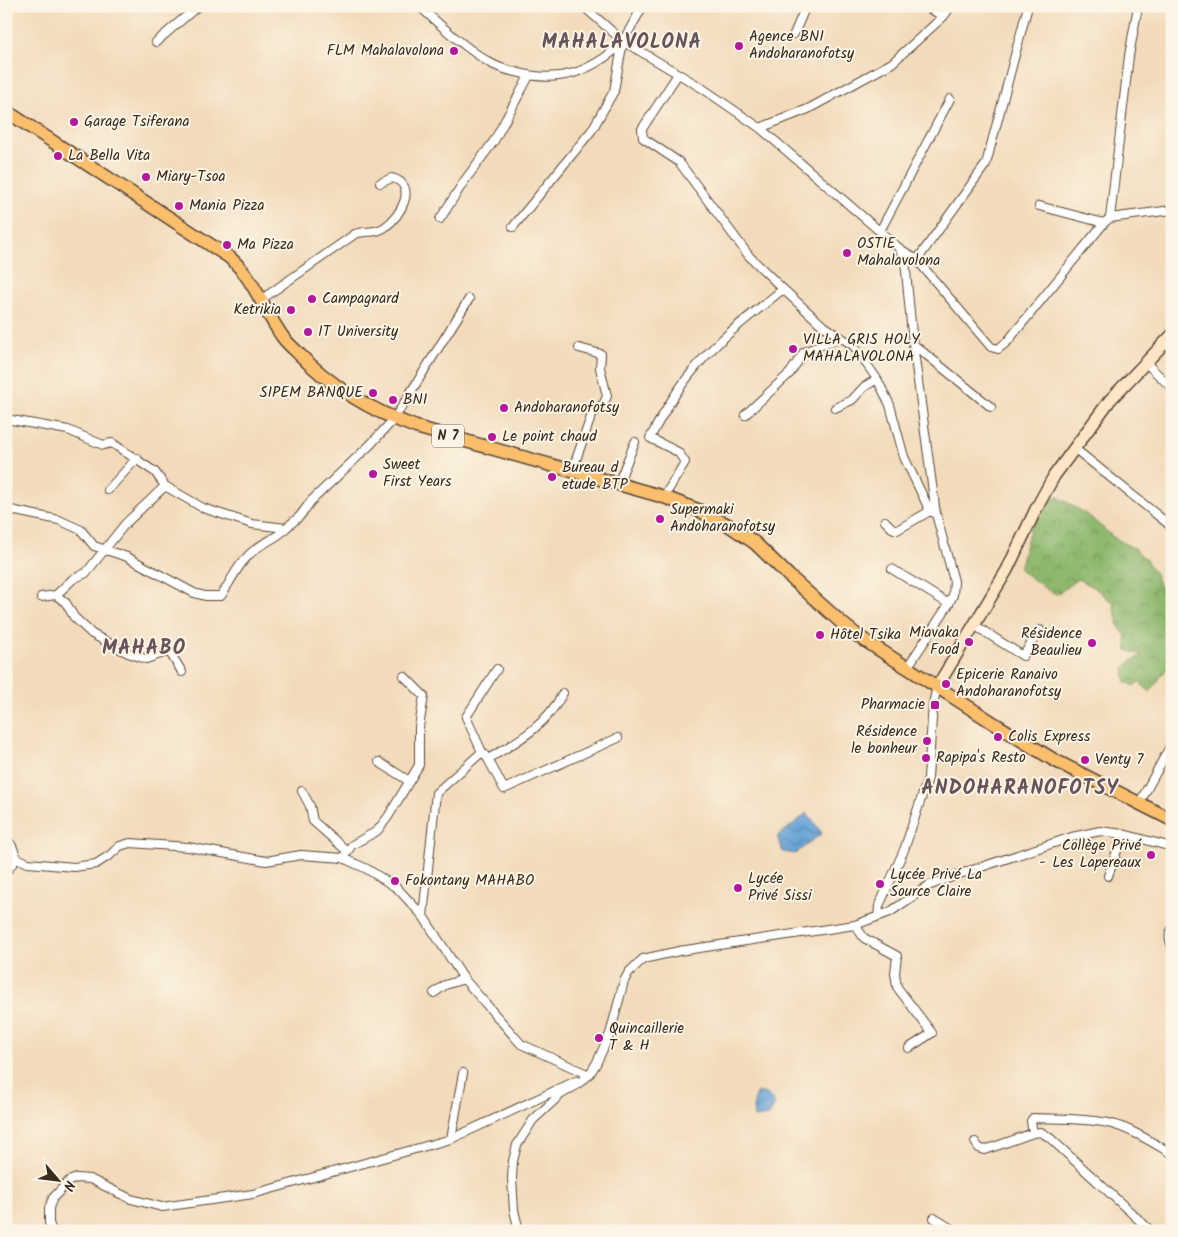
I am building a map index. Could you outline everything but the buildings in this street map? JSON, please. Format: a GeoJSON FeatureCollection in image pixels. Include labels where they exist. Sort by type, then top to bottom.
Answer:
{"type":"FeatureCollection","features":[{"type":"Feature","properties":{"kind":"main road","name":"N 7"},"geometry":{"type":"LineString","coordinates":[[6,111],[229,256],[246,274],[283,337],[304,360],[335,385],[394,419],[416,427],[664,497],[698,510],[743,534],[755,543],[843,624],[907,668],[1054,760],[1172,820]]}},
{"type":"Feature","properties":{"kind":"street"},"geometry":{"type":"LineString","coordinates":[[156,42],[198,6]]}},
{"type":"Feature","properties":{"kind":"street"},"geometry":{"type":"LineString","coordinates":[[419,6],[488,62],[503,69],[529,76],[553,78],[571,75],[603,59],[622,43],[644,6]]}},
{"type":"Feature","properties":{"kind":"street"},"geometry":{"type":"LineString","coordinates":[[583,6],[622,43],[678,74],[760,128],[900,248],[917,260],[985,342],[991,347],[998,349],[1007,342],[1107,220],[1129,56],[1138,6]]}},
{"type":"Feature","properties":{"kind":"street"},"geometry":{"type":"LineString","coordinates":[[794,34],[806,6]]}},
{"type":"Feature","properties":{"kind":"street"},"geometry":{"type":"LineString","coordinates":[[923,6],[944,16]]}},
{"type":"Feature","properties":{"kind":"street"},"geometry":{"type":"LineString","coordinates":[[760,128],[808,109],[892,62],[944,16],[951,6]]}},
{"type":"Feature","properties":{"kind":"street"},"geometry":{"type":"LineString","coordinates":[[917,260],[986,164],[1028,6]]}},
{"type":"Feature","properties":{"kind":"street"},"geometry":{"type":"LineString","coordinates":[[512,227],[592,130],[614,91],[622,43]]}},
{"type":"Feature","properties":{"kind":"street"},"geometry":{"type":"LineString","coordinates":[[678,74],[642,129],[643,138],[679,162],[749,256],[782,289],[821,324],[839,338],[854,346],[877,379],[890,405],[904,456],[933,512]]}},
{"type":"Feature","properties":{"kind":"street"},"geometry":{"type":"LineString","coordinates":[[440,218],[494,141],[529,76]]}},
{"type":"Feature","properties":{"kind":"street"},"geometry":{"type":"LineString","coordinates":[[880,231],[950,99]]}},
{"type":"Feature","properties":{"kind":"street"},"geometry":{"type":"LineString","coordinates":[[262,299],[355,234],[364,230],[379,231],[395,219],[406,197],[406,187],[399,179],[392,178],[380,183]]}},
{"type":"Feature","properties":{"kind":"street"},"geometry":{"type":"LineString","coordinates":[[1039,206],[1107,220],[1172,210]]}},
{"type":"Feature","properties":{"kind":"street"},"geometry":{"type":"LineString","coordinates":[[900,248],[905,261],[933,512],[954,582],[953,595],[949,604],[907,668]]}},
{"type":"Feature","properties":{"kind":"street"},"geometry":{"type":"LineString","coordinates":[[664,497],[686,462],[678,452],[650,438],[669,403],[708,354],[782,289]]}},
{"type":"Feature","properties":{"kind":"street"},"geometry":{"type":"LineString","coordinates":[[6,509],[59,520],[81,530],[94,546],[127,557],[194,593],[205,596],[220,596],[242,561],[256,548],[282,534],[300,516],[311,501],[370,445],[394,419],[469,299]]}},
{"type":"Feature","properties":{"kind":"street"},"geometry":{"type":"LineString","coordinates":[[878,917],[880,906],[904,850],[928,778],[933,704],[937,687],[1007,570],[1054,476],[1110,400],[1172,335]]}},
{"type":"Feature","properties":{"kind":"street"},"geometry":{"type":"LineString","coordinates":[[745,415],[790,373],[804,352],[839,338]]}},
{"type":"Feature","properties":{"kind":"street"},"geometry":{"type":"LineString","coordinates":[[913,344],[991,406]]}},
{"type":"Feature","properties":{"kind":"street"},"geometry":{"type":"LineString","coordinates":[[572,471],[592,414],[604,403],[607,396],[600,368],[601,354],[578,348]]}},
{"type":"Feature","properties":{"kind":"street"},"geometry":{"type":"LineString","coordinates":[[1146,363],[1172,388]]}},
{"type":"Feature","properties":{"kind":"street"},"geometry":{"type":"LineString","coordinates":[[835,408],[852,400],[864,387],[877,379]]}},
{"type":"Feature","properties":{"kind":"street"},"geometry":{"type":"LineString","coordinates":[[6,419],[68,430],[103,445],[112,443],[156,472],[165,486],[203,508],[252,524],[286,528]]}},
{"type":"Feature","properties":{"kind":"street"},"geometry":{"type":"LineString","coordinates":[[618,484],[635,442]]}},
{"type":"Feature","properties":{"kind":"street"},"geometry":{"type":"LineString","coordinates":[[1074,448],[1172,527]]}},
{"type":"Feature","properties":{"kind":"street"},"geometry":{"type":"LineString","coordinates":[[108,490],[137,458]]}},
{"type":"Feature","properties":{"kind":"street"},"geometry":{"type":"LineString","coordinates":[[41,597],[56,595],[73,579],[86,573],[125,524],[165,486]]}},
{"type":"Feature","properties":{"kind":"street"},"geometry":{"type":"LineString","coordinates":[[885,521],[897,530],[933,512]]}},
{"type":"Feature","properties":{"kind":"street"},"geometry":{"type":"LineString","coordinates":[[892,569],[949,604]]}},
{"type":"Feature","properties":{"kind":"street"},"geometry":{"type":"LineString","coordinates":[[56,595],[66,603],[74,617],[92,634],[128,653],[146,660],[169,652],[182,672]]}},
{"type":"Feature","properties":{"kind":"street"},"geometry":{"type":"LineString","coordinates":[[974,625],[1023,656],[1040,630]]}},
{"type":"Feature","properties":{"kind":"street"},"geometry":{"type":"LineString","coordinates":[[497,669],[466,717],[482,752],[488,759],[504,789],[618,738]]}},
{"type":"Feature","properties":{"kind":"street"},"geometry":{"type":"LineString","coordinates":[[345,855],[352,845],[377,831],[388,817],[419,764],[419,727],[424,696],[404,676]]}},
{"type":"Feature","properties":{"kind":"street"},"geometry":{"type":"LineString","coordinates":[[488,759],[530,734],[556,707],[564,693]]}},
{"type":"Feature","properties":{"kind":"street"},"geometry":{"type":"LineString","coordinates":[[1139,804],[1172,743]]}},
{"type":"Feature","properties":{"kind":"street"},"geometry":{"type":"LineString","coordinates":[[423,916],[436,793],[482,752]]}},
{"type":"Feature","properties":{"kind":"street"},"geometry":{"type":"LineString","coordinates":[[379,762],[409,781]]}},
{"type":"Feature","properties":{"kind":"street"},"geometry":{"type":"LineString","coordinates":[[302,791],[310,806],[313,821],[345,855],[397,888],[423,916],[464,979],[521,1044],[589,1075]]}},
{"type":"Feature","properties":{"kind":"street"},"geometry":{"type":"LineString","coordinates":[[510,1231],[519,1228],[514,1210],[512,1179],[513,1161],[517,1145],[533,1120],[560,1095],[589,1075],[610,1034],[624,981],[629,972],[643,959],[679,951],[855,925],[890,912],[928,886],[1072,837],[1100,831],[1123,834],[1172,847]]}},
{"type":"Feature","properties":{"kind":"street"},"geometry":{"type":"LineString","coordinates":[[1108,876],[1123,834]]}},
{"type":"Feature","properties":{"kind":"street"},"geometry":{"type":"LineString","coordinates":[[6,838],[17,858],[28,863],[74,867],[96,864],[110,856],[120,846],[130,843],[188,847],[266,861],[301,855],[345,855]]}},
{"type":"Feature","properties":{"kind":"street"},"geometry":{"type":"LineString","coordinates":[[6,872],[17,858]]}},
{"type":"Feature","properties":{"kind":"street"},"geometry":{"type":"LineString","coordinates":[[855,925],[864,938],[897,956],[895,973],[897,987],[932,1032],[909,1048]]}},
{"type":"Feature","properties":{"kind":"street"},"geometry":{"type":"LineString","coordinates":[[1172,929],[1169,932],[1169,939],[1172,946]]}},
{"type":"Feature","properties":{"kind":"street"},"geometry":{"type":"LineString","coordinates":[[434,993],[445,985],[464,979]]}},
{"type":"Feature","properties":{"kind":"street"},"geometry":{"type":"LineString","coordinates":[[451,1140],[463,1073]]}},
{"type":"Feature","properties":{"kind":"street"},"geometry":{"type":"LineString","coordinates":[[52,1231],[49,1222],[49,1208],[53,1198],[70,1181],[77,1178],[90,1179],[131,1199],[162,1207],[253,1194],[451,1140],[589,1075]]}},
{"type":"Feature","properties":{"kind":"street"},"geometry":{"type":"LineString","coordinates":[[1033,1133],[1031,1121],[1033,1118],[1080,1119],[1109,1123],[1137,1135],[1172,1154]]}},
{"type":"Feature","properties":{"kind":"street"},"geometry":{"type":"LineString","coordinates":[[975,1142],[979,1148],[985,1150],[1041,1132],[1050,1138],[1151,1231]]}},
{"type":"Feature","properties":{"kind":"street"},"geometry":{"type":"LineString","coordinates":[[934,1218],[955,1231]]}},
{"type":"Feature","properties":{"kind":"green space"},"geometry":{"type":"Polygon","coordinates":[[[1057,496],[1089,516],[1113,537],[1135,549],[1146,560],[1155,574],[1159,585],[1172,596],[1172,661],[1150,692],[1139,682],[1135,686],[1126,682],[1124,669],[1130,662],[1142,655],[1127,650],[1126,636],[1119,627],[1113,603],[1095,588],[1078,579],[1057,594],[1049,591],[1019,569],[1031,526],[1052,499],[1057,496]]]}},
{"type":"Feature","properties":{"kind":"water"},"geometry":{"type":"Polygon","coordinates":[[[807,813],[822,833],[795,854],[783,852],[777,837],[807,813]]]}},
{"type":"Feature","properties":{"kind":"water"},"geometry":{"type":"Polygon","coordinates":[[[757,1092],[767,1094],[775,1104],[769,1116],[754,1118],[753,1108],[757,1092]]]}},
{"type":"Feature","properties":{"kind":"place","name":"Agence BNI Andoharanofotsy"},"geometry":{"type":"Point","coordinates":[739,46]}},
{"type":"Feature","properties":{"kind":"place","name":"FLM Mahalavolona"},"geometry":{"type":"Point","coordinates":[454,51]}},
{"type":"Feature","properties":{"kind":"place","name":"Garage Tsiferana"},"geometry":{"type":"Point","coordinates":[74,122]}},
{"type":"Feature","properties":{"kind":"place","name":"La Bella Vita"},"geometry":{"type":"Point","coordinates":[58,156]}},
{"type":"Feature","properties":{"kind":"place","name":"Miary-Tsoa"},"geometry":{"type":"Point","coordinates":[146,177]}},
{"type":"Feature","properties":{"kind":"place","name":"Mania Pizza"},"geometry":{"type":"Point","coordinates":[179,206]}},
{"type":"Feature","properties":{"kind":"place","name":"Ma Pizza"},"geometry":{"type":"Point","coordinates":[227,245]}},
{"type":"Feature","properties":{"kind":"place","name":"OSTIE Mahalavolona"},"geometry":{"type":"Point","coordinates":[847,253]}},
{"type":"Feature","properties":{"kind":"place","name":"Campagnard"},"geometry":{"type":"Point","coordinates":[312,299]}},
{"type":"Feature","properties":{"kind":"place","name":"Ketrikia"},"geometry":{"type":"Point","coordinates":[291,310]}},
{"type":"Feature","properties":{"kind":"place","name":"IT University"},"geometry":{"type":"Point","coordinates":[308,332]}},
{"type":"Feature","properties":{"kind":"place","name":"VILLA GRIS HOLY MAHALAVOLONA"},"geometry":{"type":"Point","coordinates":[793,349]}},
{"type":"Feature","properties":{"kind":"place","name":"SIPEM BANQUE"},"geometry":{"type":"Point","coordinates":[373,393]}},
{"type":"Feature","properties":{"kind":"place","name":"BNI"},"geometry":{"type":"Point","coordinates":[393,400]}},
{"type":"Feature","properties":{"kind":"place","name":"Andoharanofotsy"},"geometry":{"type":"Point","coordinates":[504,408]}},
{"type":"Feature","properties":{"kind":"place","name":"Le point chaud"},"geometry":{"type":"Point","coordinates":[492,437]}},
{"type":"Feature","properties":{"kind":"place","name":"Sweet First Years"},"geometry":{"type":"Point","coordinates":[373,474]}},
{"type":"Feature","properties":{"kind":"place","name":"Bureau d etude BTP"},"geometry":{"type":"Point","coordinates":[552,477]}},
{"type":"Feature","properties":{"kind":"place","name":"Supermaki Andoharanofotsy"},"geometry":{"type":"Point","coordinates":[660,519]}},
{"type":"Feature","properties":{"kind":"place","name":"Hôtel Tsika"},"geometry":{"type":"Point","coordinates":[820,635]}},
{"type":"Feature","properties":{"kind":"place","name":"Miavaka Food"},"geometry":{"type":"Point","coordinates":[969,642]}},
{"type":"Feature","properties":{"kind":"place","name":"Résidence Beaulieu"},"geometry":{"type":"Point","coordinates":[1092,643]}},
{"type":"Feature","properties":{"kind":"place","name":"Epicerie Ranaivo Andoharanofotsy"},"geometry":{"type":"Point","coordinates":[946,684]}},
{"type":"Feature","properties":{"kind":"place","name":"Pharmacie"},"geometry":{"type":"Point","coordinates":[935,705]}},
{"type":"Feature","properties":{"kind":"place","name":"Colis Express"},"geometry":{"type":"Point","coordinates":[998,737]}},
{"type":"Feature","properties":{"kind":"place","name":"Résidence le bonheur"},"geometry":{"type":"Point","coordinates":[927,741]}},
{"type":"Feature","properties":{"kind":"place","name":"Rapipa's Resto"},"geometry":{"type":"Point","coordinates":[926,758]}},
{"type":"Feature","properties":{"kind":"place","name":"Venty 7"},"geometry":{"type":"Point","coordinates":[1085,760]}},
{"type":"Feature","properties":{"kind":"place","name":"Collège Privé - Les Lapereaux"},"geometry":{"type":"Point","coordinates":[1151,855]}},
{"type":"Feature","properties":{"kind":"place","name":"Fokontany MAHABO"},"geometry":{"type":"Point","coordinates":[395,881]}},
{"type":"Feature","properties":{"kind":"place","name":"Lycée Privé La Source Claire"},"geometry":{"type":"Point","coordinates":[880,884]}},
{"type":"Feature","properties":{"kind":"place","name":"Lycée Privé Sissi"},"geometry":{"type":"Point","coordinates":[738,888]}},
{"type":"Feature","properties":{"kind":"place","name":"Quincaillerie T & H"},"geometry":{"type":"Point","coordinates":[599,1038]}},
{"type":"Feature","properties":{"kind":"district","name":"MAHALAVOLONA"},"geometry":{"type":"Point","coordinates":[622,43]}},
{"type":"Feature","properties":{"kind":"district","name":"MAHABO"},"geometry":{"type":"Point","coordinates":[144,649]}},
{"type":"Feature","properties":{"kind":"district","name":"ANDOHARANOFOTSY"},"geometry":{"type":"Point","coordinates":[1020,789]}}]}
